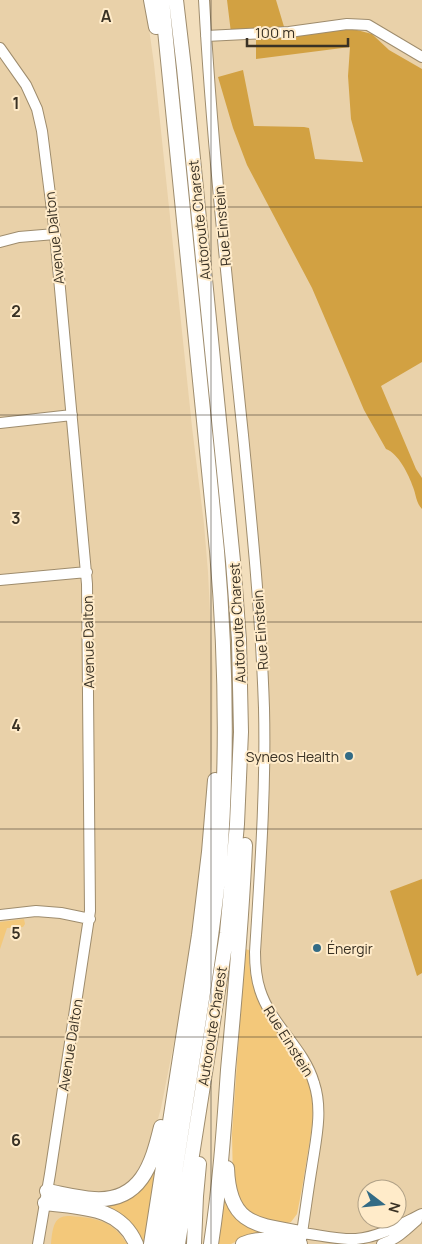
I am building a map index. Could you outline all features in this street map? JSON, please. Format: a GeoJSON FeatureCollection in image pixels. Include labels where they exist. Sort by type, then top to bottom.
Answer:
{"type":"FeatureCollection","features":[{"type":"Feature","properties":{"kind":"highway"},"geometry":{"type":"LineString","coordinates":[[151,0],[174,126]]}},
{"type":"Feature","properties":{"kind":"highway","name":"Autoroute Charest"},"geometry":{"type":"LineString","coordinates":[[162,0],[216,534],[224,643],[225,698],[222,832],[211,941],[164,1244]]}},
{"type":"Feature","properties":{"kind":"highway","name":"Autoroute Charest"},"geometry":{"type":"LineString","coordinates":[[176,0],[233,561],[239,640],[241,712],[237,824],[227,933],[178,1244]]}},
{"type":"Feature","properties":{"kind":"highway"},"geometry":{"type":"LineString","coordinates":[[182,0],[184,68]]}},
{"type":"Feature","properties":{"kind":"highway"},"geometry":{"type":"LineString","coordinates":[[151,1244],[200,928],[210,843],[218,703],[224,643]]}},
{"type":"Feature","properties":{"kind":"highway"},"geometry":{"type":"LineString","coordinates":[[211,1244],[219,1182],[227,1089],[245,844],[247,769],[241,712]]}},
{"type":"Feature","properties":{"kind":"highway"},"geometry":{"type":"LineString","coordinates":[[194,1244],[197,1182],[224,981],[227,933]]}},
{"type":"Feature","properties":{"kind":"highway"},"geometry":{"type":"LineString","coordinates":[[46,1197],[106,1199],[128,1192],[142,1178],[150,1166],[159,1136],[186,1017]]}},
{"type":"Feature","properties":{"kind":"highway"},"geometry":{"type":"LineString","coordinates":[[227,1089],[227,1176],[232,1201],[241,1213],[253,1222],[301,1241]]}},
{"type":"Feature","properties":{"kind":"highway"},"geometry":{"type":"LineString","coordinates":[[46,1197],[109,1214],[124,1225],[132,1234],[136,1244]]}},
{"type":"Feature","properties":{"kind":"highway"},"geometry":{"type":"LineString","coordinates":[[243,1244],[255,1240],[268,1239],[301,1241]]}},
{"type":"Feature","properties":{"kind":"street","name":"Rue Einstein"},"geometry":{"type":"LineString","coordinates":[[204,0],[222,227],[256,569],[261,647],[264,710],[264,777],[256,968],[263,998],[307,1065],[318,1099],[318,1126],[301,1241]]}},
{"type":"Feature","properties":{"kind":"street"},"geometry":{"type":"LineString","coordinates":[[206,36],[289,32],[347,24],[368,25],[422,57]]}},
{"type":"Feature","properties":{"kind":"street","name":"Avenue Dalton"},"geometry":{"type":"LineString","coordinates":[[0,48],[26,85],[36,109],[42,131],[87,572],[90,919],[38,1244]]}},
{"type":"Feature","properties":{"kind":"street"},"geometry":{"type":"LineString","coordinates":[[0,242],[18,237],[54,234]]}},
{"type":"Feature","properties":{"kind":"street"},"geometry":{"type":"LineString","coordinates":[[0,423],[72,415]]}},
{"type":"Feature","properties":{"kind":"street"},"geometry":{"type":"LineString","coordinates":[[0,580],[87,572]]}},
{"type":"Feature","properties":{"kind":"street"},"geometry":{"type":"LineString","coordinates":[[0,915],[36,911],[61,913],[90,919]]}},
{"type":"Feature","properties":{"kind":"street"},"geometry":{"type":"LineString","coordinates":[[301,1241],[363,1238],[385,1232],[422,1215]]}},
{"type":"Feature","properties":{"kind":"street"},"geometry":{"type":"LineString","coordinates":[[382,1244],[403,1234],[422,1215]]}},
{"type":"Feature","properties":{"kind":"shaded area"},"geometry":{"type":"Polygon","coordinates":[[[0,0],[145,0],[154,64],[204,524],[213,672],[212,760],[209,794],[195,916],[177,1027],[161,1108],[147,1158],[111,1220],[132,1244],[0,1244],[0,0]]]}},
{"type":"Feature","properties":{"kind":"shaded area"},"geometry":{"type":"Polygon","coordinates":[[[205,0],[422,0],[422,1244],[305,1244],[322,1135],[322,1101],[268,1001],[263,988],[259,955],[266,689],[205,0]]]}},
{"type":"Feature","properties":{"kind":"shaded area"},"geometry":{"type":"Polygon","coordinates":[[[227,0],[276,0],[285,30],[231,33],[227,0]]]}},
{"type":"Feature","properties":{"kind":"shaded area"},"geometry":{"type":"Polygon","coordinates":[[[349,28],[372,34],[389,50],[422,69],[422,362],[381,386],[416,469],[422,478],[422,509],[418,504],[406,471],[395,455],[386,449],[364,410],[312,288],[247,165],[233,128],[218,77],[243,70],[254,126],[309,128],[315,159],[363,162],[351,119],[348,76],[350,47],[256,59],[256,39],[349,28]]]}},
{"type":"Feature","properties":{"kind":"shaded area"},"geometry":{"type":"Polygon","coordinates":[[[422,879],[422,973],[417,976],[390,891],[422,879]]]}},
{"type":"Feature","properties":{"kind":"shaded area"},"geometry":{"type":"Polygon","coordinates":[[[24,919],[25,924],[23,927],[7,928],[0,949],[0,922],[24,919]]]}},
{"type":"Feature","properties":{"kind":"shaded area"},"geometry":{"type":"Polygon","coordinates":[[[245,949],[249,950],[255,992],[260,1003],[303,1069],[309,1082],[313,1101],[312,1130],[297,1214],[291,1222],[284,1224],[254,1217],[240,1204],[233,1184],[232,1134],[245,949]]]}},
{"type":"Feature","properties":{"kind":"shaded area"},"geometry":{"type":"Polygon","coordinates":[[[155,1164],[158,1164],[145,1244],[141,1244],[92,1203],[103,1204],[155,1164]]]}},
{"type":"Feature","properties":{"kind":"shaded area"},"geometry":{"type":"Polygon","coordinates":[[[223,1197],[227,1197],[264,1230],[263,1234],[241,1239],[231,1244],[216,1244],[223,1197]]]}},
{"type":"Feature","properties":{"kind":"shaded area"},"geometry":{"type":"Polygon","coordinates":[[[70,1216],[95,1219],[103,1222],[116,1230],[127,1244],[51,1244],[56,1221],[70,1216]]]}},
{"type":"Feature","properties":{"kind":"place","name":"Syneos Health"},"geometry":{"type":"Point","coordinates":[349,756]}},
{"type":"Feature","properties":{"kind":"place","name":"Énergir"},"geometry":{"type":"Point","coordinates":[317,948]}}]}
